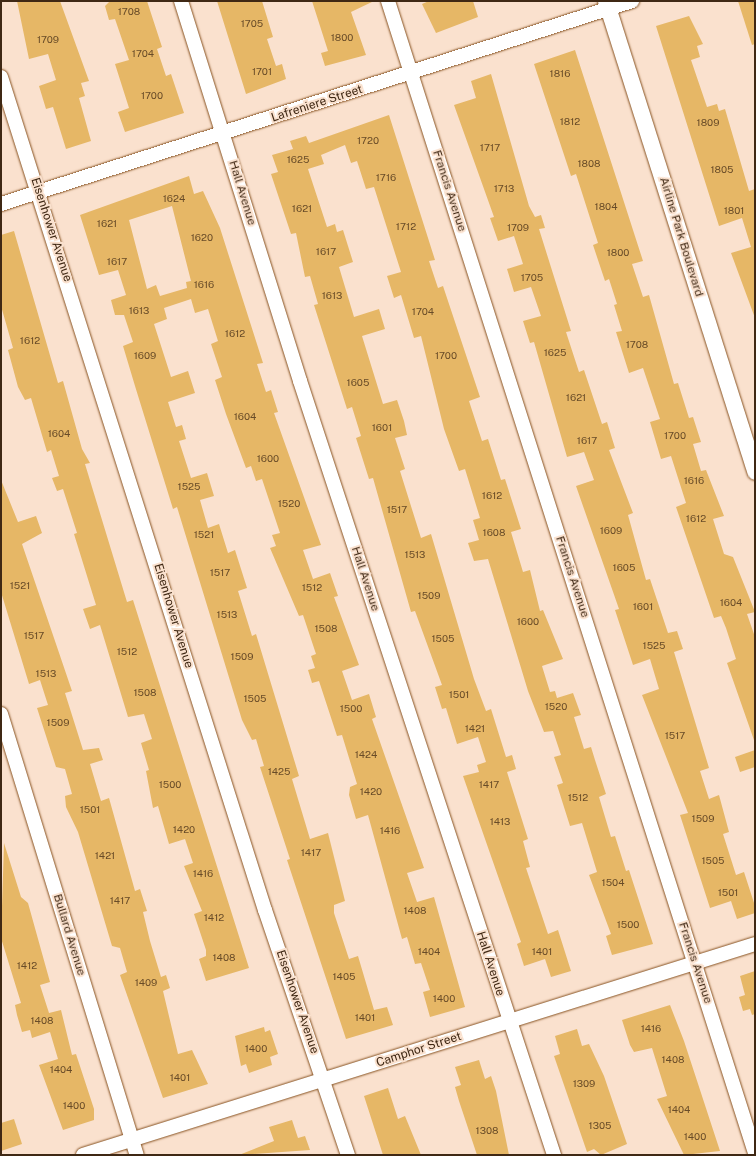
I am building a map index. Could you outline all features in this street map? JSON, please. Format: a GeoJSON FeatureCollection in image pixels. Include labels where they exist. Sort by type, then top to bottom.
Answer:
{"type":"FeatureCollection","features":[{"type":"Feature","properties":{"kind":"street","name":"Hall Avenue"},"geometry":{"type":"LineString","coordinates":[[181,1],[509,1021],[554,1155]]}},
{"type":"Feature","properties":{"kind":"street","name":"Francis Avenue"},"geometry":{"type":"LineString","coordinates":[[388,1],[696,963],[755,1154]]}},
{"type":"Feature","properties":{"kind":"street","name":"Lafreniere Street"},"geometry":{"type":"LineString","coordinates":[[1,204],[411,74],[608,5],[632,1]]}},
{"type":"Feature","properties":{"kind":"street","name":"Airline Park Boulevard"},"geometry":{"type":"LineString","coordinates":[[608,5],[755,472]]}},
{"type":"Feature","properties":{"kind":"street","name":"Eisenhower Avenue"},"geometry":{"type":"LineString","coordinates":[[1,77],[265,910],[348,1155]]}},
{"type":"Feature","properties":{"kind":"street","name":"Bullard Avenue"},"geometry":{"type":"LineString","coordinates":[[1,714],[137,1155]]}},
{"type":"Feature","properties":{"kind":"street","name":"Camphor Street"},"geometry":{"type":"LineString","coordinates":[[83,1155],[324,1081],[755,944]]}},
{"type":"Feature","properties":{"kind":"building"},"geometry":{"type":"Polygon","coordinates":[[[17,1],[60,1],[89,81],[81,83],[85,96],[79,98],[91,141],[66,149],[53,107],[46,109],[39,86],[56,80],[48,54],[29,59],[17,1]]]}},
{"type":"Feature","properties":{"kind":"building"},"geometry":{"type":"Polygon","coordinates":[[[110,1],[147,1],[162,47],[157,49],[166,76],[171,74],[184,113],[125,132],[118,112],[129,108],[115,64],[129,60],[115,19],[109,20],[105,6],[110,1]]]}},
{"type":"Feature","properties":{"kind":"building"},"geometry":{"type":"Polygon","coordinates":[[[217,1],[262,1],[273,37],[267,39],[276,66],[282,64],[286,79],[246,94],[217,1]]]}},
{"type":"Feature","properties":{"kind":"building"},"geometry":{"type":"Polygon","coordinates":[[[312,1],[374,1],[351,12],[366,55],[325,66],[321,53],[328,51],[312,1]]]}},
{"type":"Feature","properties":{"kind":"building"},"geometry":{"type":"Polygon","coordinates":[[[429,1],[473,1],[478,17],[436,33],[422,4],[429,1]]]}},
{"type":"Feature","properties":{"kind":"building"},"geometry":{"type":"Polygon","coordinates":[[[738,1],[755,1],[755,44],[752,45],[738,1]]]}},
{"type":"Feature","properties":{"kind":"building"},"geometry":{"type":"Polygon","coordinates":[[[689,16],[703,44],[697,46],[700,57],[691,60],[707,107],[717,104],[719,111],[725,109],[749,191],[755,189],[755,318],[731,253],[751,247],[742,218],[719,226],[656,26],[689,16]]]}},
{"type":"Feature","properties":{"kind":"building"},"geometry":{"type":"Polygon","coordinates":[[[575,50],[643,261],[632,264],[643,297],[649,295],[674,384],[678,383],[689,418],[693,417],[701,442],[693,444],[701,471],[706,470],[724,516],[713,519],[724,554],[733,557],[755,612],[747,614],[755,637],[755,743],[727,663],[736,659],[726,628],[721,616],[714,618],[676,507],[686,503],[671,456],[661,459],[650,422],[660,419],[643,368],[629,373],[616,332],[622,331],[614,305],[617,304],[609,279],[605,281],[593,245],[598,243],[576,174],[571,176],[534,64],[575,50]]]}},
{"type":"Feature","properties":{"kind":"building"},"geometry":{"type":"Polygon","coordinates":[[[491,74],[529,206],[535,217],[541,215],[545,228],[539,229],[571,331],[566,332],[579,372],[584,370],[602,424],[607,422],[615,448],[609,450],[633,513],[628,515],[646,580],[650,579],[668,633],[677,631],[683,649],[674,652],[709,768],[700,771],[709,799],[719,795],[729,832],[723,834],[736,875],[744,872],[755,906],[755,913],[737,919],[731,901],[710,908],[680,815],[688,813],[642,695],[659,689],[650,659],[633,665],[615,610],[619,609],[576,486],[594,480],[584,452],[567,457],[534,342],[530,343],[523,321],[541,316],[531,287],[514,292],[507,269],[523,264],[514,236],[498,241],[490,218],[494,217],[454,105],[476,98],[471,81],[491,74]]]}},
{"type":"Feature","properties":{"kind":"building"},"geometry":{"type":"Polygon","coordinates":[[[389,115],[435,260],[429,261],[438,288],[443,286],[480,397],[469,401],[482,441],[488,439],[501,480],[505,479],[521,529],[511,532],[523,572],[530,570],[540,611],[543,610],[563,659],[542,666],[550,692],[555,691],[557,698],[573,693],[581,715],[574,717],[584,749],[591,747],[606,794],[599,797],[611,837],[615,836],[626,871],[629,870],[653,944],[612,955],[606,936],[611,934],[589,875],[597,872],[582,823],[570,826],[557,785],[563,783],[554,757],[561,755],[553,731],[544,732],[528,691],[488,559],[474,561],[468,543],[479,540],[473,520],[480,518],[465,469],[459,471],[444,429],[421,336],[414,338],[401,295],[394,298],[387,276],[401,272],[374,187],[366,189],[357,161],[351,163],[345,145],[321,155],[324,164],[308,169],[327,227],[335,224],[337,232],[343,230],[353,262],[339,267],[354,317],[379,309],[385,329],[362,336],[383,404],[397,400],[404,421],[407,435],[395,438],[405,469],[400,471],[421,538],[431,534],[474,679],[486,711],[491,709],[506,757],[512,755],[516,769],[507,772],[528,839],[523,841],[530,867],[526,868],[548,934],[558,930],[571,971],[551,977],[545,959],[524,966],[517,944],[521,942],[463,776],[479,772],[477,765],[486,762],[478,737],[457,744],[446,708],[442,709],[435,687],[442,685],[415,611],[411,612],[373,478],[369,479],[356,438],[361,436],[352,407],[347,409],[314,305],[318,304],[310,276],[305,277],[296,233],[291,234],[271,174],[278,172],[272,155],[293,149],[290,141],[306,136],[309,143],[389,115]]]}},
{"type":"Feature","properties":{"kind":"building"},"geometry":{"type":"Polygon","coordinates":[[[189,176],[194,194],[203,191],[220,228],[263,363],[257,364],[266,392],[271,390],[278,412],[274,413],[321,545],[303,550],[313,579],[330,573],[338,596],[334,597],[359,665],[342,671],[352,700],[369,694],[376,717],[372,719],[424,868],[407,873],[417,902],[434,897],[465,1007],[430,1017],[423,992],[430,990],[421,963],[415,964],[407,937],[402,939],[368,815],[356,819],[349,795],[350,787],[357,784],[342,735],[337,736],[319,681],[312,683],[308,670],[315,668],[311,656],[316,654],[303,615],[299,616],[270,548],[276,546],[272,535],[280,533],[262,479],[256,481],[251,466],[246,468],[215,380],[222,377],[211,344],[218,341],[208,309],[195,313],[191,299],[164,308],[167,319],[154,324],[171,377],[188,371],[195,393],[168,402],[176,427],[182,425],[186,439],[179,441],[191,478],[207,473],[214,496],[200,500],[208,528],[219,524],[228,553],[235,550],[247,588],[238,591],[252,636],[256,634],[299,776],[292,779],[310,839],[328,833],[345,901],[334,905],[334,913],[349,959],[358,956],[374,1010],[387,1007],[393,1025],[346,1039],[287,860],[290,859],[260,767],[264,766],[256,739],[252,740],[242,720],[177,507],[173,509],[123,346],[133,342],[124,315],[115,315],[111,300],[126,295],[118,270],[99,275],[80,215],[189,176]],[[172,206],[129,220],[147,289],[156,285],[160,296],[187,288],[186,282],[191,281],[172,206]]]}},
{"type":"Feature","properties":{"kind":"building"},"geometry":{"type":"Polygon","coordinates":[[[14,231],[58,383],[63,381],[82,449],[90,463],[85,464],[127,602],[133,600],[249,968],[206,981],[199,959],[206,956],[206,950],[194,914],[202,911],[184,866],[193,863],[185,839],[169,844],[158,806],[153,808],[146,771],[149,770],[141,743],[152,739],[144,714],[128,717],[100,625],[90,629],[83,609],[96,605],[74,534],[77,533],[63,489],[57,491],[52,478],[59,476],[51,450],[47,452],[31,398],[25,400],[18,387],[8,350],[13,348],[1,306],[1,235],[14,231]]]}},
{"type":"Feature","properties":{"kind":"building"},"geometry":{"type":"Polygon","coordinates":[[[1,480],[18,522],[36,516],[42,533],[22,544],[72,691],[65,693],[83,750],[99,748],[103,760],[90,764],[101,801],[109,798],[135,891],[140,889],[147,911],[143,912],[150,941],[161,977],[166,975],[170,988],[163,991],[178,1054],[192,1050],[208,1084],[163,1098],[120,975],[127,972],[120,948],[112,946],[78,832],[66,807],[65,796],[72,794],[65,769],[56,767],[37,708],[48,705],[40,680],[29,684],[1,592],[1,480]]]}},
{"type":"Feature","properties":{"kind":"building"},"geometry":{"type":"Polygon","coordinates":[[[755,750],[755,767],[740,772],[735,757],[755,750]]]}},
{"type":"Feature","properties":{"kind":"building"},"geometry":{"type":"Polygon","coordinates":[[[4,843],[21,897],[28,903],[50,982],[40,985],[49,1013],[61,1010],[72,1055],[76,1054],[94,1109],[94,1120],[63,1130],[39,1065],[58,1059],[50,1032],[32,1038],[30,1030],[22,1032],[15,1005],[21,1003],[1,938],[4,843]]]}},
{"type":"Feature","properties":{"kind":"building"},"geometry":{"type":"Polygon","coordinates":[[[755,971],[755,1014],[752,1015],[750,1009],[743,1011],[739,997],[745,995],[740,976],[755,971]]]}},
{"type":"Feature","properties":{"kind":"building"},"geometry":{"type":"Polygon","coordinates":[[[670,1005],[684,1041],[720,1151],[684,1155],[657,1099],[667,1096],[652,1048],[634,1052],[630,1045],[622,1020],[670,1005]]]}},
{"type":"Feature","properties":{"kind":"building"},"geometry":{"type":"Polygon","coordinates":[[[264,1027],[265,1032],[270,1030],[278,1054],[270,1057],[272,1065],[249,1073],[246,1064],[241,1066],[235,1036],[264,1027]]]}},
{"type":"Feature","properties":{"kind":"building"},"geometry":{"type":"Polygon","coordinates":[[[577,1029],[582,1046],[589,1044],[604,1076],[627,1144],[601,1155],[594,1149],[587,1152],[554,1056],[560,1054],[555,1036],[577,1029]]]}},
{"type":"Feature","properties":{"kind":"building"},"geometry":{"type":"Polygon","coordinates":[[[479,1060],[485,1079],[491,1076],[496,1091],[509,1155],[477,1155],[459,1101],[455,1087],[461,1085],[455,1067],[479,1060]]]}},
{"type":"Feature","properties":{"kind":"building"},"geometry":{"type":"Polygon","coordinates":[[[388,1088],[398,1119],[405,1116],[421,1155],[383,1155],[364,1096],[388,1088]]]}},
{"type":"Feature","properties":{"kind":"building"},"geometry":{"type":"Polygon","coordinates":[[[14,1119],[22,1144],[1,1151],[1,1123],[14,1119]]]}},
{"type":"Feature","properties":{"kind":"building"},"geometry":{"type":"Polygon","coordinates":[[[292,1120],[298,1138],[305,1136],[310,1150],[239,1155],[274,1141],[269,1127],[292,1120]]]}}]}
